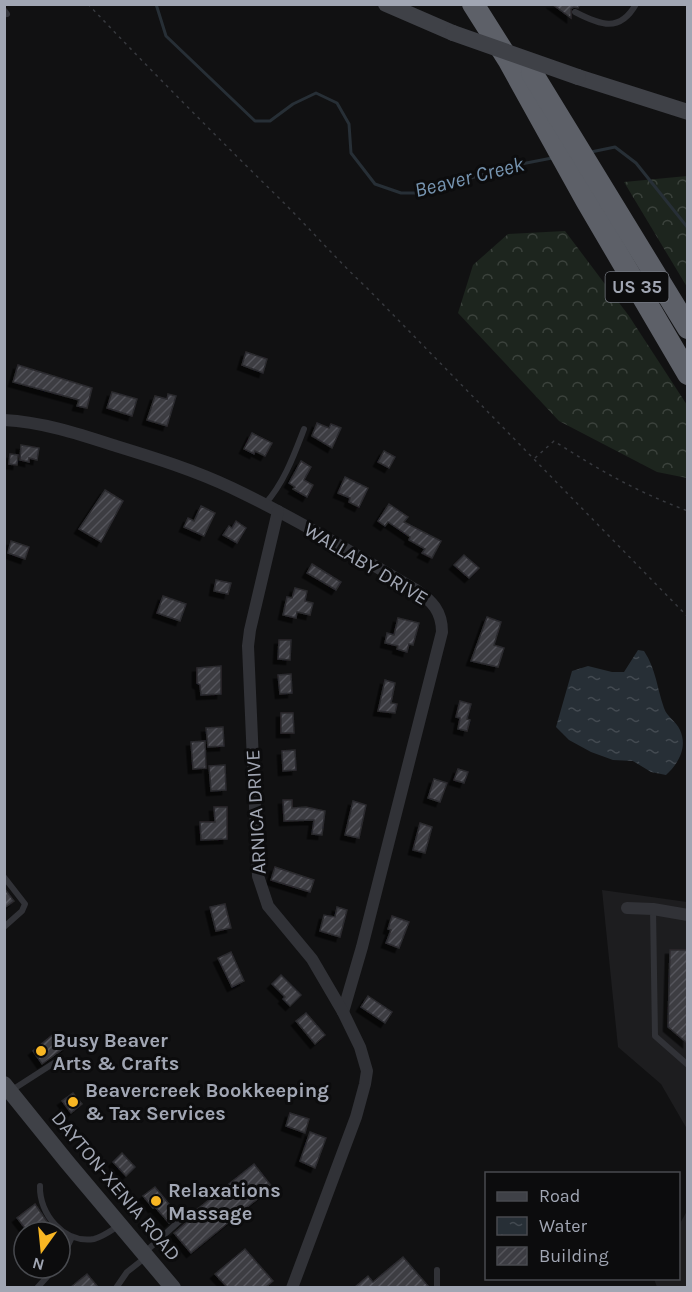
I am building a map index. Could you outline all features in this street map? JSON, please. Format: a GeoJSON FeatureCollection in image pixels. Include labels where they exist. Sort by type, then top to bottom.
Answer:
{"type":"FeatureCollection","features":[{"type":"Feature","properties":{"kind":"highway","name":"US 35"},"geometry":{"type":"LineString","coordinates":[[473,4],[559,133]]}},
{"type":"Feature","properties":{"kind":"highway","name":"US 35"},"geometry":{"type":"LineString","coordinates":[[491,4],[559,133],[597,199],[687,374]]}},
{"type":"Feature","properties":{"kind":"highway","name":"US 35"},"geometry":{"type":"LineString","coordinates":[[597,199],[687,328]]}},
{"type":"Feature","properties":{"kind":"main road"},"geometry":{"type":"LineString","coordinates":[[386,4],[453,33],[687,112]]}},
{"type":"Feature","properties":{"kind":"main road","name":"DAYTON-XENIA ROAD"},"geometry":{"type":"LineString","coordinates":[[8,1088],[172,1287]]}},
{"type":"Feature","properties":{"kind":"street","name":"WALLABY DRIVE"},"geometry":{"type":"LineString","coordinates":[[4,420],[42,424],[69,430],[156,458],[214,480],[278,512],[416,590],[437,608],[442,623],[442,632],[362,947],[343,1012]]}},
{"type":"Feature","properties":{"kind":"street","name":"ARNICA DRIVE"},"geometry":{"type":"LineString","coordinates":[[278,512],[248,646],[258,876],[268,906],[312,959],[357,1038],[366,1064],[365,1084],[356,1117],[292,1287]]}},
{"type":"Feature","properties":{"kind":"street"},"geometry":{"type":"LineString","coordinates":[[627,908],[653,909],[687,915]]}},
{"type":"Feature","properties":{"kind":"lane"},"geometry":{"type":"LineString","coordinates":[[575,12],[600,23],[616,24],[626,19],[636,4]]}},
{"type":"Feature","properties":{"kind":"lane"},"geometry":{"type":"LineString","coordinates":[[265,505],[275,493],[294,456],[304,429]]}},
{"type":"Feature","properties":{"kind":"lane"},"geometry":{"type":"LineString","coordinates":[[4,877],[25,904],[22,911],[4,927]]}},
{"type":"Feature","properties":{"kind":"lane"},"geometry":{"type":"LineString","coordinates":[[653,909],[655,1036],[687,1065]]}},
{"type":"Feature","properties":{"kind":"lane"},"geometry":{"type":"LineString","coordinates":[[8,1088],[54,1063]]}},
{"type":"Feature","properties":{"kind":"lane"},"geometry":{"type":"LineString","coordinates":[[40,1186],[40,1198],[51,1220]]}},
{"type":"Feature","properties":{"kind":"lane"},"geometry":{"type":"LineString","coordinates":[[116,1287],[127,1272],[185,1216]]}},
{"type":"Feature","properties":{"kind":"lane"},"geometry":{"type":"LineString","coordinates":[[72,1237],[97,1238],[120,1225]]}},
{"type":"Feature","properties":{"kind":"lane"},"geometry":{"type":"LineString","coordinates":[[437,1270],[437,1287]]}},
{"type":"Feature","properties":{"kind":"path"},"geometry":{"type":"LineString","coordinates":[[88,4],[159,80],[302,222],[687,617]]}},
{"type":"Feature","properties":{"kind":"path"},"geometry":{"type":"LineString","coordinates":[[535,459],[554,441],[609,476],[687,511]]}},
{"type":"Feature","properties":{"kind":"shaded area"},"geometry":{"type":"Polygon","coordinates":[[[602,890],[687,902],[687,1129],[661,1084],[618,1047],[602,890]]]}},
{"type":"Feature","properties":{"kind":"shaded area"},"geometry":{"type":"Polygon","coordinates":[[[687,1211],[687,1287],[657,1287],[654,1280],[680,1280],[680,1223],[687,1211]]]}},
{"type":"Feature","properties":{"kind":"green space"},"geometry":{"type":"Polygon","coordinates":[[[688,176],[687,287],[624,182],[688,176]]]}},
{"type":"Feature","properties":{"kind":"green space"},"geometry":{"type":"Polygon","coordinates":[[[565,231],[629,316],[687,405],[687,478],[657,472],[559,421],[458,313],[473,265],[508,234],[565,231]]]}},
{"type":"Feature","properties":{"kind":"water"},"geometry":{"type":"Polygon","coordinates":[[[638,650],[644,651],[648,658],[664,708],[678,727],[682,737],[680,755],[666,775],[651,772],[633,761],[613,760],[591,752],[569,740],[556,727],[572,671],[588,666],[612,672],[624,672],[638,650]]]}},
{"type":"Feature","properties":{"kind":"building"},"geometry":{"type":"Polygon","coordinates":[[[552,4],[580,4],[578,8],[571,9],[571,18],[552,4]]]}},
{"type":"Feature","properties":{"kind":"building"},"geometry":{"type":"Polygon","coordinates":[[[246,352],[267,359],[263,373],[242,365],[246,352]]]}},
{"type":"Feature","properties":{"kind":"building"},"geometry":{"type":"Polygon","coordinates":[[[18,365],[92,388],[87,408],[77,406],[79,400],[13,382],[18,365]]]}},
{"type":"Feature","properties":{"kind":"building"},"geometry":{"type":"Polygon","coordinates":[[[112,392],[137,399],[132,416],[107,408],[112,392]]]}},
{"type":"Feature","properties":{"kind":"building"},"geometry":{"type":"Polygon","coordinates":[[[168,394],[176,396],[167,426],[147,420],[155,396],[167,399],[168,394]]]}},
{"type":"Feature","properties":{"kind":"building"},"geometry":{"type":"Polygon","coordinates":[[[317,423],[329,428],[331,424],[341,428],[332,448],[312,436],[317,423]]]}},
{"type":"Feature","properties":{"kind":"building"},"geometry":{"type":"Polygon","coordinates":[[[252,433],[272,443],[265,456],[244,449],[252,433]]]}},
{"type":"Feature","properties":{"kind":"building"},"geometry":{"type":"Polygon","coordinates":[[[21,445],[39,448],[37,460],[29,458],[29,462],[20,460],[21,445]]]}},
{"type":"Feature","properties":{"kind":"building"},"geometry":{"type":"Polygon","coordinates":[[[384,451],[395,457],[389,468],[378,462],[384,451]]]}},
{"type":"Feature","properties":{"kind":"building"},"geometry":{"type":"Polygon","coordinates":[[[10,454],[18,455],[17,465],[9,464],[10,454]]]}},
{"type":"Feature","properties":{"kind":"building"},"geometry":{"type":"Polygon","coordinates":[[[301,461],[311,467],[304,480],[313,485],[307,497],[293,489],[295,487],[289,483],[301,461]]]}},
{"type":"Feature","properties":{"kind":"building"},"geometry":{"type":"Polygon","coordinates":[[[345,477],[368,488],[359,507],[349,502],[350,498],[338,493],[345,477]]]}},
{"type":"Feature","properties":{"kind":"building"},"geometry":{"type":"Polygon","coordinates":[[[105,490],[123,501],[101,542],[79,529],[105,490]]]}},
{"type":"Feature","properties":{"kind":"building"},"geometry":{"type":"Polygon","coordinates":[[[389,504],[408,517],[404,522],[441,541],[432,558],[422,553],[425,549],[409,540],[410,537],[388,522],[385,526],[378,521],[389,504]]]}},
{"type":"Feature","properties":{"kind":"building"},"geometry":{"type":"Polygon","coordinates":[[[201,506],[215,513],[204,536],[184,527],[188,518],[194,521],[201,506]]]}},
{"type":"Feature","properties":{"kind":"building"},"geometry":{"type":"Polygon","coordinates":[[[236,521],[246,528],[237,543],[223,535],[229,526],[232,528],[236,521]]]}},
{"type":"Feature","properties":{"kind":"building"},"geometry":{"type":"Polygon","coordinates":[[[11,541],[29,547],[25,559],[8,553],[11,541]]]}},
{"type":"Feature","properties":{"kind":"building"},"geometry":{"type":"Polygon","coordinates":[[[464,555],[479,568],[469,578],[454,565],[464,555]]]}},
{"type":"Feature","properties":{"kind":"building"},"geometry":{"type":"Polygon","coordinates":[[[312,564],[341,582],[336,590],[307,573],[312,564]]]}},
{"type":"Feature","properties":{"kind":"building"},"geometry":{"type":"Polygon","coordinates":[[[216,580],[231,583],[228,594],[214,591],[216,580]]]}},
{"type":"Feature","properties":{"kind":"building"},"geometry":{"type":"Polygon","coordinates":[[[295,588],[307,591],[305,601],[313,603],[310,615],[297,612],[296,618],[283,615],[287,597],[292,598],[295,588]]]}},
{"type":"Feature","properties":{"kind":"building"},"geometry":{"type":"Polygon","coordinates":[[[163,596],[186,604],[180,621],[157,613],[163,596]]]}},
{"type":"Feature","properties":{"kind":"building"},"geometry":{"type":"Polygon","coordinates":[[[487,617],[501,622],[494,645],[504,648],[498,667],[471,661],[487,617]]]}},
{"type":"Feature","properties":{"kind":"building"},"geometry":{"type":"Polygon","coordinates":[[[398,618],[419,623],[413,645],[409,644],[407,652],[397,649],[398,646],[385,643],[387,633],[394,635],[398,618]]]}},
{"type":"Feature","properties":{"kind":"building"},"geometry":{"type":"Polygon","coordinates":[[[279,640],[291,640],[290,660],[278,659],[279,640]]]}},
{"type":"Feature","properties":{"kind":"building"},"geometry":{"type":"Polygon","coordinates":[[[221,666],[221,694],[201,695],[200,685],[197,683],[197,668],[221,666]]]}},
{"type":"Feature","properties":{"kind":"building"},"geometry":{"type":"Polygon","coordinates":[[[291,674],[292,693],[280,694],[278,675],[291,674]]]}},
{"type":"Feature","properties":{"kind":"building"},"geometry":{"type":"Polygon","coordinates":[[[385,680],[395,683],[391,703],[397,704],[395,713],[378,711],[385,680]]]}},
{"type":"Feature","properties":{"kind":"building"},"geometry":{"type":"Polygon","coordinates":[[[460,701],[471,704],[467,731],[458,729],[460,718],[456,717],[460,701]]]}},
{"type":"Feature","properties":{"kind":"building"},"geometry":{"type":"Polygon","coordinates":[[[281,713],[293,713],[294,733],[281,733],[281,713]]]}},
{"type":"Feature","properties":{"kind":"building"},"geometry":{"type":"Polygon","coordinates":[[[223,727],[224,746],[208,747],[206,728],[223,727]]]}},
{"type":"Feature","properties":{"kind":"building"},"geometry":{"type":"Polygon","coordinates":[[[205,741],[206,768],[193,769],[191,742],[205,741]]]}},
{"type":"Feature","properties":{"kind":"building"},"geometry":{"type":"Polygon","coordinates":[[[295,750],[296,770],[283,771],[282,751],[295,750]]]}},
{"type":"Feature","properties":{"kind":"building"},"geometry":{"type":"Polygon","coordinates":[[[225,765],[226,790],[211,791],[209,766],[225,765]]]}},
{"type":"Feature","properties":{"kind":"building"},"geometry":{"type":"Polygon","coordinates":[[[458,769],[468,772],[464,783],[454,780],[458,769]]]}},
{"type":"Feature","properties":{"kind":"building"},"geometry":{"type":"Polygon","coordinates":[[[434,779],[447,783],[440,802],[428,798],[434,779]]]}},
{"type":"Feature","properties":{"kind":"building"},"geometry":{"type":"Polygon","coordinates":[[[283,800],[292,800],[292,808],[306,807],[325,811],[322,835],[312,834],[314,820],[284,821],[283,800]]]}},
{"type":"Feature","properties":{"kind":"building"},"geometry":{"type":"Polygon","coordinates":[[[353,801],[366,805],[359,838],[345,835],[353,801]]]}},
{"type":"Feature","properties":{"kind":"building"},"geometry":{"type":"Polygon","coordinates":[[[214,807],[227,807],[227,839],[201,840],[200,822],[215,822],[214,807]]]}},
{"type":"Feature","properties":{"kind":"building"},"geometry":{"type":"Polygon","coordinates":[[[420,823],[432,827],[425,853],[413,850],[420,823]]]}},
{"type":"Feature","properties":{"kind":"building"},"geometry":{"type":"Polygon","coordinates":[[[275,867],[314,880],[310,892],[271,880],[275,867]]]}},
{"type":"Feature","properties":{"kind":"building"},"geometry":{"type":"Polygon","coordinates":[[[4,888],[14,901],[4,908],[4,888]]]}},
{"type":"Feature","properties":{"kind":"building"},"geometry":{"type":"Polygon","coordinates":[[[225,904],[231,928],[216,931],[210,907],[225,904]]]}},
{"type":"Feature","properties":{"kind":"building"},"geometry":{"type":"Polygon","coordinates":[[[337,907],[347,910],[340,937],[320,931],[324,915],[335,917],[337,907]]]}},
{"type":"Feature","properties":{"kind":"building"},"geometry":{"type":"Polygon","coordinates":[[[392,916],[409,922],[399,948],[386,943],[391,930],[388,929],[392,916]]]}},
{"type":"Feature","properties":{"kind":"building"},"geometry":{"type":"Polygon","coordinates":[[[670,950],[687,950],[687,1043],[668,1027],[670,950]]]}},
{"type":"Feature","properties":{"kind":"building"},"geometry":{"type":"Polygon","coordinates":[[[231,952],[244,981],[232,987],[218,958],[231,952]]]}},
{"type":"Feature","properties":{"kind":"building"},"geometry":{"type":"Polygon","coordinates":[[[281,975],[301,995],[290,1006],[283,999],[285,997],[272,984],[281,975]]]}},
{"type":"Feature","properties":{"kind":"building"},"geometry":{"type":"Polygon","coordinates":[[[368,996],[392,1012],[385,1023],[361,1007],[368,996]]]}},
{"type":"Feature","properties":{"kind":"building"},"geometry":{"type":"Polygon","coordinates":[[[306,1013],[325,1035],[315,1044],[296,1021],[306,1013]]]}},
{"type":"Feature","properties":{"kind":"building"},"geometry":{"type":"Polygon","coordinates":[[[56,1032],[67,1046],[42,1064],[33,1051],[56,1032]]]}},
{"type":"Feature","properties":{"kind":"building"},"geometry":{"type":"Polygon","coordinates":[[[73,1093],[82,1104],[71,1113],[62,1101],[73,1093]]]}},
{"type":"Feature","properties":{"kind":"building"},"geometry":{"type":"Polygon","coordinates":[[[290,1113],[309,1119],[305,1133],[286,1126],[290,1113]]]}},
{"type":"Feature","properties":{"kind":"building"},"geometry":{"type":"Polygon","coordinates":[[[310,1132],[326,1138],[315,1168],[300,1161],[310,1132]]]}},
{"type":"Feature","properties":{"kind":"building"},"geometry":{"type":"Polygon","coordinates":[[[122,1153],[135,1167],[126,1176],[113,1162],[122,1153]]]}},
{"type":"Feature","properties":{"kind":"building"},"geometry":{"type":"Polygon","coordinates":[[[254,1164],[272,1187],[191,1253],[174,1233],[189,1220],[190,1215],[254,1164]]]}},
{"type":"Feature","properties":{"kind":"building"},"geometry":{"type":"Polygon","coordinates":[[[155,1187],[178,1215],[169,1223],[143,1196],[155,1187]]]}},
{"type":"Feature","properties":{"kind":"building"},"geometry":{"type":"Polygon","coordinates":[[[35,1204],[46,1220],[19,1220],[17,1218],[35,1204]]]}},
{"type":"Feature","properties":{"kind":"building"},"geometry":{"type":"Polygon","coordinates":[[[245,1249],[273,1281],[266,1287],[227,1287],[215,1274],[245,1249]]]}},
{"type":"Feature","properties":{"kind":"building"},"geometry":{"type":"Polygon","coordinates":[[[403,1257],[429,1287],[355,1287],[368,1276],[373,1282],[403,1257]]]}},
{"type":"Feature","properties":{"kind":"building"},"geometry":{"type":"Polygon","coordinates":[[[87,1274],[98,1287],[71,1287],[87,1274]]]}},
{"type":"Feature","properties":{"kind":"waterway","name":"Beaver Creek"},"geometry":{"type":"LineString","coordinates":[[156,4],[166,36],[255,121],[270,121],[293,104],[316,93],[337,103],[349,124],[351,153],[375,184],[401,193],[422,193],[511,166],[552,158]]}},
{"type":"Feature","properties":{"kind":"waterway","name":"Beaver Creek"},"geometry":{"type":"LineString","coordinates":[[591,152],[615,147],[636,163],[688,228]]}},
{"type":"Feature","properties":{"kind":"place","name":"Busy Beaver Arts & Crafts"},"geometry":{"type":"Point","coordinates":[41,1051]}},
{"type":"Feature","properties":{"kind":"place","name":"Beavercreek Bookkeeping & Tax Services"},"geometry":{"type":"Point","coordinates":[73,1102]}},
{"type":"Feature","properties":{"kind":"place","name":"Relaxations Massage"},"geometry":{"type":"Point","coordinates":[156,1201]}}]}
